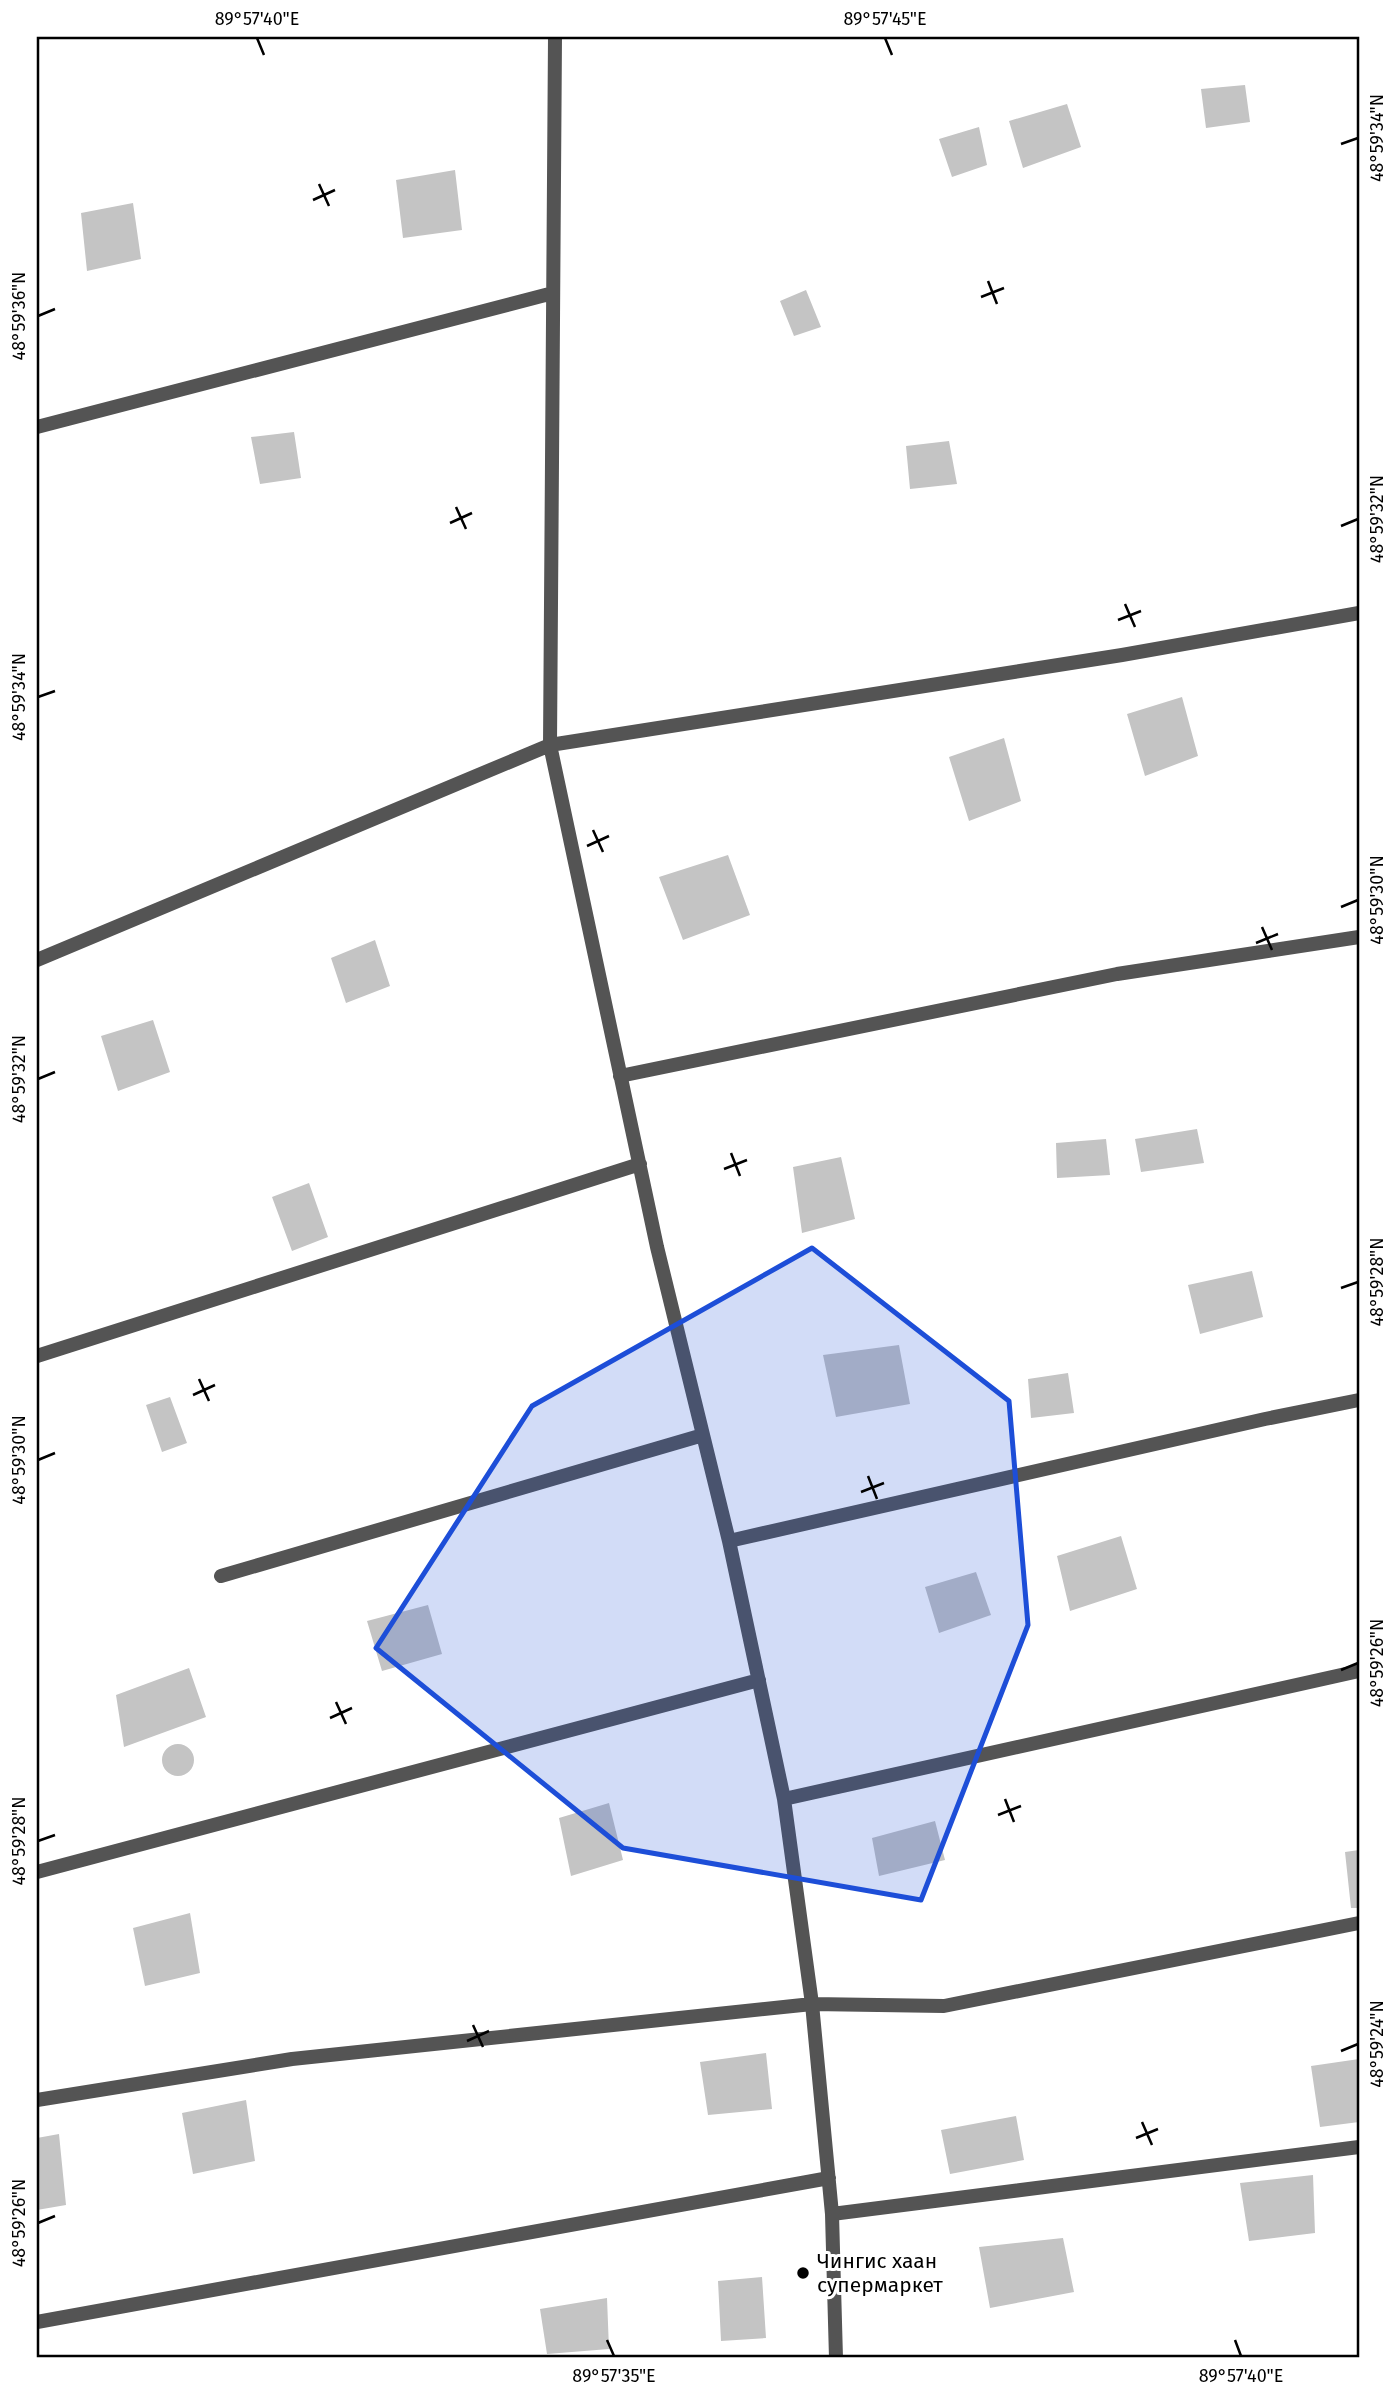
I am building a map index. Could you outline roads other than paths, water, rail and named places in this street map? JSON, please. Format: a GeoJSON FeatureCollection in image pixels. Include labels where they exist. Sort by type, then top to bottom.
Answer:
{"type":"FeatureCollection","features":[{"type":"Feature","properties":{"kind":"street"},"geometry":{"type":"LineString","coordinates":[[555,37],[550,744],[657,1247],[729,1541],[784,1799],[813,2004],[832,2214],[836,2358]]}},
{"type":"Feature","properties":{"kind":"street"},"geometry":{"type":"LineString","coordinates":[[37,428],[553,293]]}},
{"type":"Feature","properties":{"kind":"street"},"geometry":{"type":"LineString","coordinates":[[37,960],[550,744],[1122,656],[1359,613]]}},
{"type":"Feature","properties":{"kind":"street"},"geometry":{"type":"LineString","coordinates":[[620,1076],[1117,974],[1359,937]]}},
{"type":"Feature","properties":{"kind":"street"},"geometry":{"type":"LineString","coordinates":[[37,1356],[639,1164]]}},
{"type":"Feature","properties":{"kind":"street"},"geometry":{"type":"LineString","coordinates":[[729,1541],[1359,1400]]}},
{"type":"Feature","properties":{"kind":"street"},"geometry":{"type":"LineString","coordinates":[[221,1576],[703,1435]]}},
{"type":"Feature","properties":{"kind":"street"},"geometry":{"type":"LineString","coordinates":[[784,1799],[1359,1671]]}},
{"type":"Feature","properties":{"kind":"street"},"geometry":{"type":"LineString","coordinates":[[37,1872],[759,1680]]}},
{"type":"Feature","properties":{"kind":"street"},"geometry":{"type":"LineString","coordinates":[[37,2100],[292,2059],[813,2004],[944,2006],[1359,1923]]}},
{"type":"Feature","properties":{"kind":"street"},"geometry":{"type":"LineString","coordinates":[[832,2214],[1359,2147]]}},
{"type":"Feature","properties":{"kind":"street"},"geometry":{"type":"LineString","coordinates":[[37,2322],[829,2178]]}},
{"type":"Feature","properties":{"kind":"place","name":"Чингис хаан супермаркет"},"geometry":{"type":"Point","coordinates":[803,2273]}}]}
